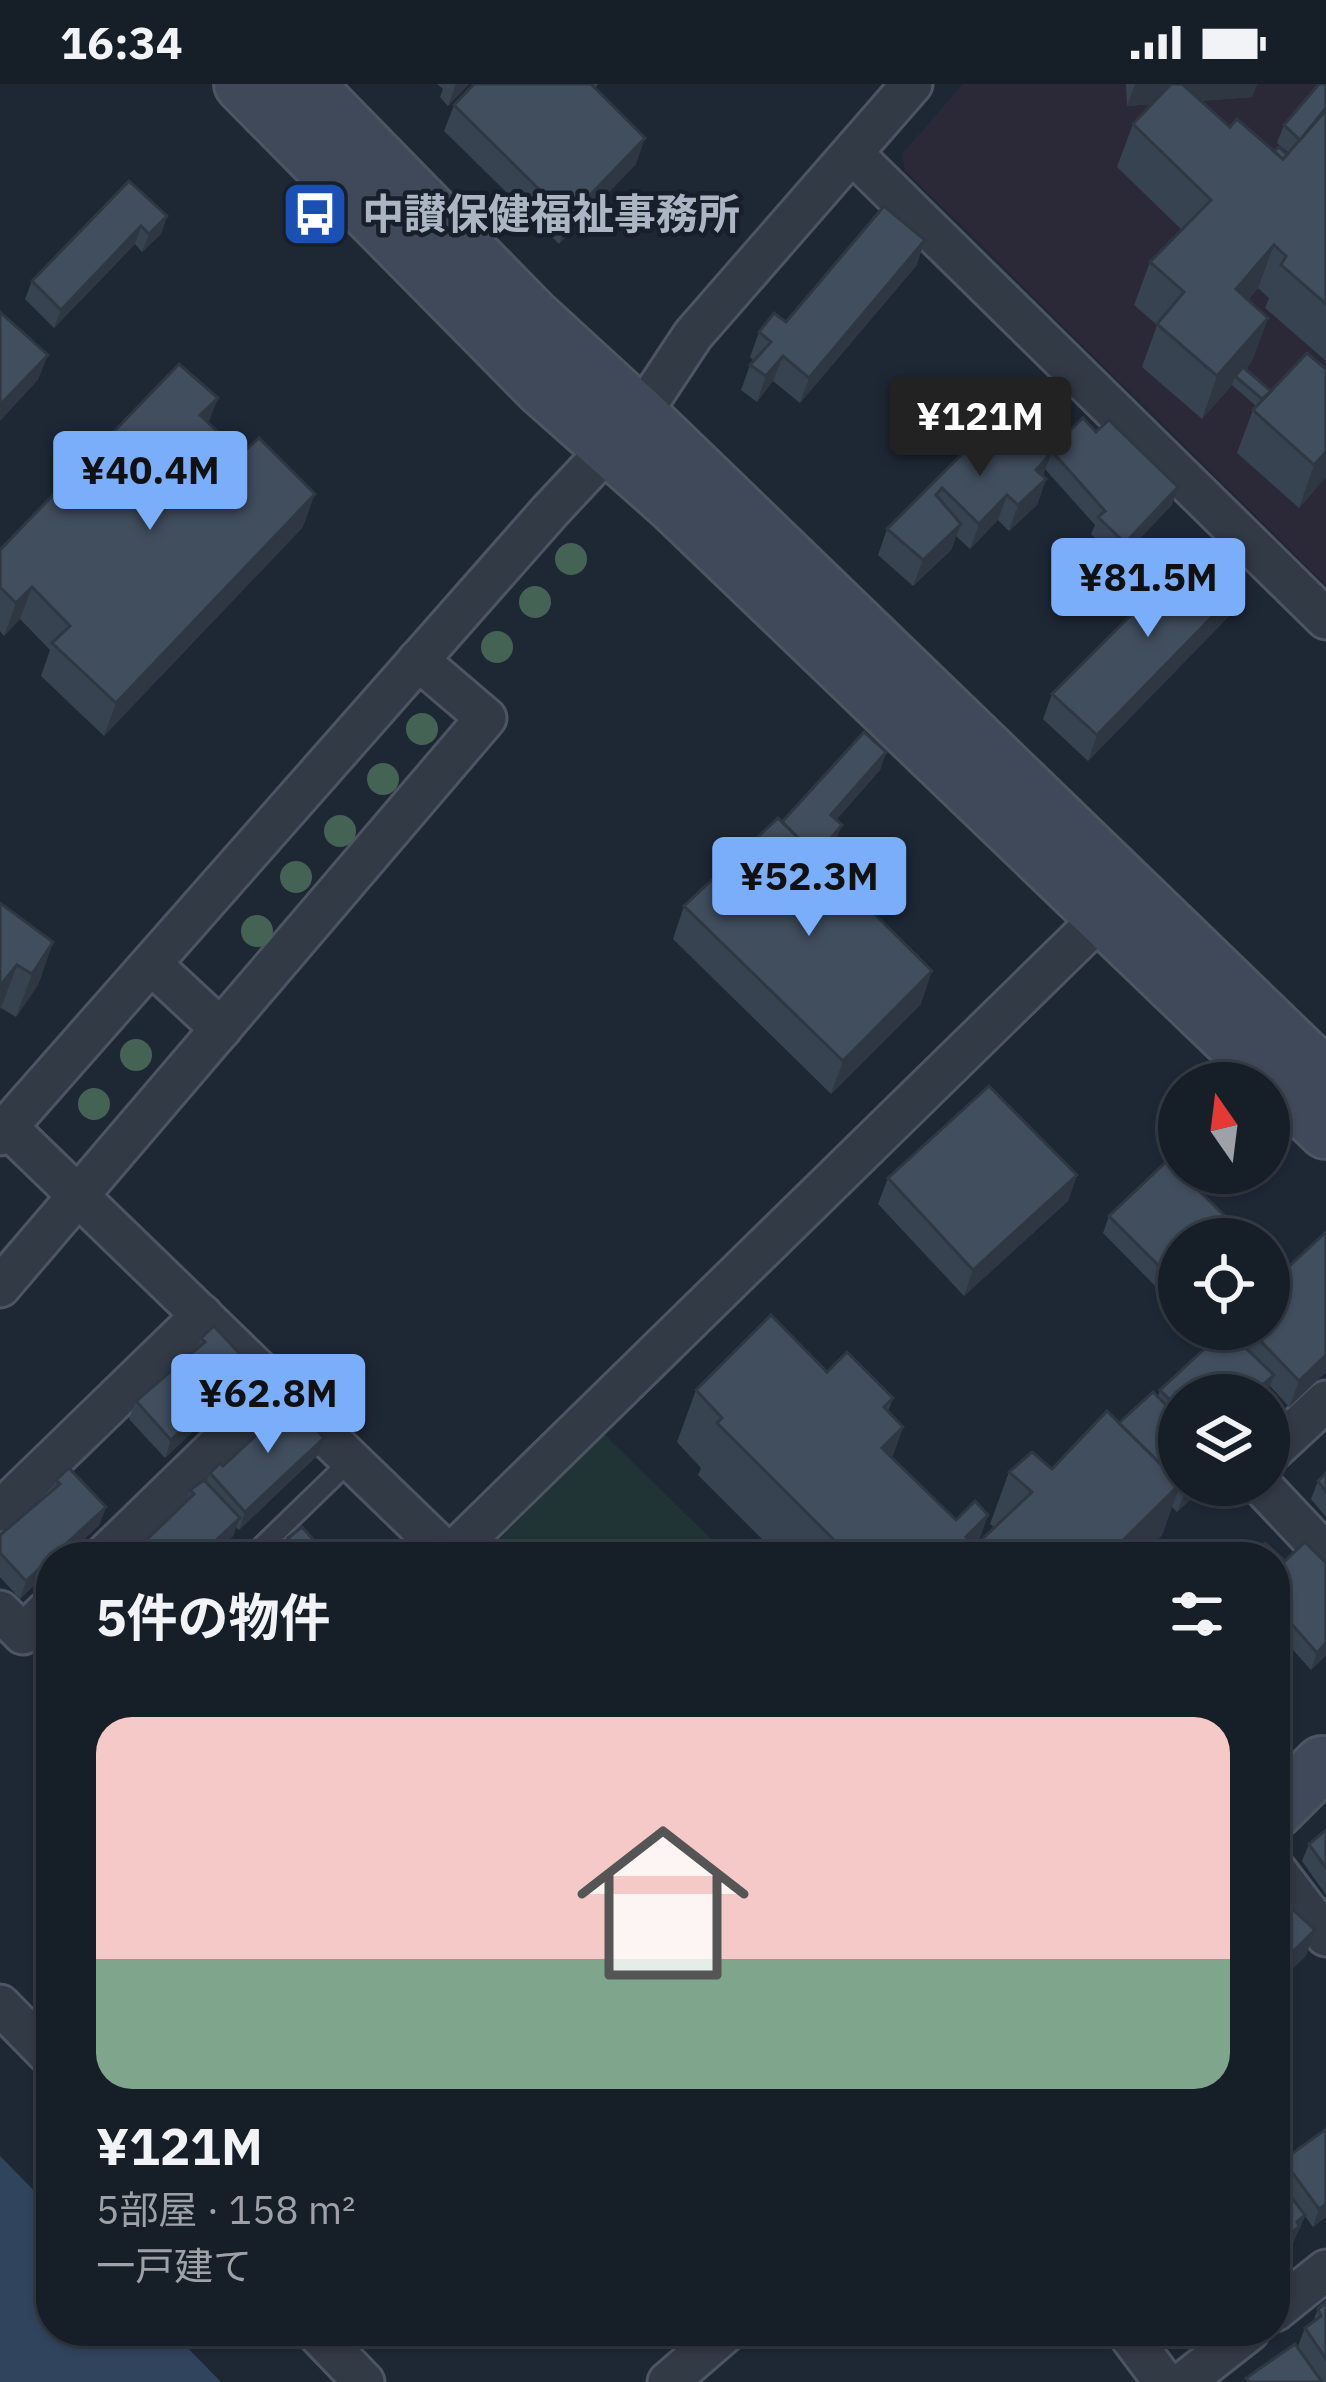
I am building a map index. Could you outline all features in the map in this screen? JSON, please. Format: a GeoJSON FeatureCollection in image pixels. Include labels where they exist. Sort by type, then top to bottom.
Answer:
{"type":"FeatureCollection","features":[{"type":"Feature","properties":{"kind":"street"},"geometry":{"type":"LineString","coordinates":[[242,84],[542,388],[626,431]]}},
{"type":"Feature","properties":{"kind":"street"},"geometry":{"type":"LineString","coordinates":[[305,84],[530,315],[626,431],[1320,1101]]}},
{"type":"Feature","properties":{"kind":"street"},"geometry":{"type":"LineString","coordinates":[[435,1542],[78,1196],[4,1131],[626,431],[693,335],[912,84]]}},
{"type":"Feature","properties":{"kind":"street"},"geometry":{"type":"LineString","coordinates":[[854,155],[1326,620]]}},
{"type":"Feature","properties":{"kind":"street"},"geometry":{"type":"LineString","coordinates":[[0,1287],[486,718],[418,661]]}},
{"type":"Feature","properties":{"kind":"street"},"geometry":{"type":"LineString","coordinates":[[465,1542],[1116,903]]}},
{"type":"Feature","properties":{"kind":"street"},"geometry":{"type":"LineString","coordinates":[[151,964],[220,1029]]}},
{"type":"Feature","properties":{"kind":"street"},"geometry":{"type":"LineString","coordinates":[[0,1511],[202,1315]]}},
{"type":"Feature","properties":{"kind":"street"},"geometry":{"type":"LineString","coordinates":[[118,1542],[278,1387]]}},
{"type":"Feature","properties":{"kind":"street"},"geometry":{"type":"LineString","coordinates":[[1290,1434],[1326,1401]]}},
{"type":"Feature","properties":{"kind":"street"},"geometry":{"type":"LineString","coordinates":[[1281,1506],[1326,1554]]}},
{"type":"Feature","properties":{"kind":"street"},"geometry":{"type":"LineString","coordinates":[[0,1611],[23,1634],[36,1621]]}},
{"type":"Feature","properties":{"kind":"street"},"geometry":{"type":"LineString","coordinates":[[1290,1796],[1324,1762]]}},
{"type":"Feature","properties":{"kind":"street"},"geometry":{"type":"LineString","coordinates":[[1290,1889],[1326,1936]]}},
{"type":"Feature","properties":{"kind":"street"},"geometry":{"type":"LineString","coordinates":[[0,2005],[36,2042]]}},
{"type":"Feature","properties":{"kind":"street"},"geometry":{"type":"LineString","coordinates":[[1290,2299],[1326,2270]]}},
{"type":"Feature","properties":{"kind":"street"},"geometry":{"type":"LineString","coordinates":[[329,2346],[364,2382]]}},
{"type":"Feature","properties":{"kind":"street"},"geometry":{"type":"LineString","coordinates":[[668,2382],[710,2346]]}},
{"type":"Feature","properties":{"kind":"street"},"geometry":{"type":"LineString","coordinates":[[1137,2346],[1164,2382]]}},
{"type":"Feature","properties":{"kind":"street"},"geometry":{"type":"LineString","coordinates":[[1184,2382],[1230,2346]]}},
{"type":"Feature","properties":{"kind":"lane"},"geometry":{"type":"LineString","coordinates":[[266,1542],[352,1459]]}},
{"type":"Feature","properties":{"kind":"shaded area"},"geometry":{"type":"Polygon","coordinates":[[[963,84],[1326,84],[1326,585],[905,170],[902,154],[963,84]]]}},
{"type":"Feature","properties":{"kind":"green space"},"geometry":{"type":"Polygon","coordinates":[[[604,1434],[714,1542],[497,1542],[604,1434]]]}},
{"type":"Feature","properties":{"kind":"water"},"geometry":{"type":"Polygon","coordinates":[[[0,2156],[36,2193],[36,2346],[186,2346],[221,2382],[0,2382],[0,2156]]]}},
{"type":"Feature","properties":{"kind":"building"},"geometry":{"type":"Polygon","coordinates":[[[474,84],[591,84],[645,138],[568,218],[454,105],[474,84]]]}},
{"type":"Feature","properties":{"kind":"building"},"geometry":{"type":"Polygon","coordinates":[[[1171,84],[1182,84],[1230,127],[1237,119],[1283,159],[1326,110],[1326,304],[1281,265],[1286,256],[1274,245],[1236,289],[1268,318],[1217,376],[1157,324],[1184,292],[1150,262],[1211,200],[1133,124],[1171,84]]]}},
{"type":"Feature","properties":{"kind":"building"},"geometry":{"type":"Polygon","coordinates":[[[1319,84],[1326,84],[1326,108],[1300,140],[1284,125],[1319,84]]]}},
{"type":"Feature","properties":{"kind":"building"},"geometry":{"type":"Polygon","coordinates":[[[129,181],[167,216],[149,234],[141,226],[61,310],[32,281],[129,181]]]}},
{"type":"Feature","properties":{"kind":"building"},"geometry":{"type":"Polygon","coordinates":[[[884,206],[925,240],[809,378],[783,356],[766,376],[750,365],[771,342],[759,332],[774,313],[786,322],[884,206]]]}},
{"type":"Feature","properties":{"kind":"building"},"geometry":{"type":"Polygon","coordinates":[[[0,312],[48,355],[0,405],[0,312]]]}},
{"type":"Feature","properties":{"kind":"building"},"geometry":{"type":"Polygon","coordinates":[[[1307,353],[1326,369],[1326,452],[1314,465],[1253,410],[1307,353]]]}},
{"type":"Feature","properties":{"kind":"building"},"geometry":{"type":"Polygon","coordinates":[[[179,364],[218,398],[200,415],[241,454],[259,438],[315,494],[116,703],[52,643],[70,626],[32,587],[16,603],[0,587],[0,550],[179,364]]]}},
{"type":"Feature","properties":{"kind":"building"},"geometry":{"type":"Polygon","coordinates":[[[1243,367],[1271,391],[1262,399],[1235,376],[1243,367]]]}},
{"type":"Feature","properties":{"kind":"building"},"geometry":{"type":"Polygon","coordinates":[[[1019,397],[1057,431],[1043,444],[1052,452],[1036,470],[1046,479],[1018,505],[1007,495],[979,524],[942,488],[936,495],[961,524],[923,560],[887,529],[1019,397]]]}},
{"type":"Feature","properties":{"kind":"building"},"geometry":{"type":"Polygon","coordinates":[[[1083,418],[1096,432],[1109,420],[1178,487],[1125,543],[1098,517],[1105,511],[1050,449],[1083,418]]]}},
{"type":"Feature","properties":{"kind":"building"},"geometry":{"type":"Polygon","coordinates":[[[1202,544],[1243,585],[1097,735],[1052,694],[1202,544]]]}},
{"type":"Feature","properties":{"kind":"building"},"geometry":{"type":"Polygon","coordinates":[[[864,732],[886,752],[831,815],[842,825],[816,856],[782,822],[864,732]]]}},
{"type":"Feature","properties":{"kind":"building"},"geometry":{"type":"Polygon","coordinates":[[[778,818],[932,971],[843,1061],[684,906],[778,818]]]}},
{"type":"Feature","properties":{"kind":"building"},"geometry":{"type":"Polygon","coordinates":[[[0,903],[53,942],[32,974],[17,965],[0,986],[0,903]]]}},
{"type":"Feature","properties":{"kind":"building"},"geometry":{"type":"Polygon","coordinates":[[[989,1086],[1077,1175],[973,1270],[888,1178],[989,1086]]]}},
{"type":"Feature","properties":{"kind":"building"},"geometry":{"type":"Polygon","coordinates":[[[1158,1169],[1158,1194],[1202,1194],[1227,1218],[1158,1218],[1158,1265],[1109,1216],[1158,1169]]]}},
{"type":"Feature","properties":{"kind":"building"},"geometry":{"type":"Polygon","coordinates":[[[1326,1232],[1326,1355],[1299,1381],[1269,1350],[1290,1350],[1290,1265],[1326,1232]]]}},
{"type":"Feature","properties":{"kind":"building"},"geometry":{"type":"Polygon","coordinates":[[[771,1315],[827,1372],[847,1352],[893,1398],[884,1407],[903,1427],[882,1448],[956,1520],[975,1501],[988,1515],[966,1537],[972,1542],[836,1542],[717,1423],[722,1418],[696,1390],[771,1315]]]}},
{"type":"Feature","properties":{"kind":"building"},"geometry":{"type":"Polygon","coordinates":[[[214,1326],[250,1365],[171,1440],[136,1401],[205,1342],[201,1338],[214,1326]]]}},
{"type":"Feature","properties":{"kind":"building"},"geometry":{"type":"Polygon","coordinates":[[[1203,1350],[1248,1350],[1273,1374],[1177,1374],[1203,1350]]]}},
{"type":"Feature","properties":{"kind":"building"},"geometry":{"type":"Polygon","coordinates":[[[1153,1392],[1158,1397],[1158,1461],[1119,1423],[1153,1392]]]}},
{"type":"Feature","properties":{"kind":"building"},"geometry":{"type":"Polygon","coordinates":[[[288,1399],[324,1438],[245,1512],[210,1473],[279,1414],[275,1410],[288,1399]]]}},
{"type":"Feature","properties":{"kind":"building"},"geometry":{"type":"Polygon","coordinates":[[[1107,1411],[1158,1461],[1158,1506],[1121,1542],[979,1542],[1032,1492],[1009,1472],[1032,1452],[1052,1469],[1107,1411]]]}},
{"type":"Feature","properties":{"kind":"building"},"geometry":{"type":"Polygon","coordinates":[[[69,1468],[106,1507],[68,1542],[36,1542],[36,1572],[26,1581],[0,1553],[0,1535],[60,1484],[56,1480],[69,1468]]]}},
{"type":"Feature","properties":{"kind":"building"},"geometry":{"type":"Polygon","coordinates":[[[204,1480],[240,1518],[214,1542],[144,1542],[194,1494],[190,1490],[204,1480]]]}},
{"type":"Feature","properties":{"kind":"building"},"geometry":{"type":"Polygon","coordinates":[[[302,1527],[316,1542],[292,1542],[288,1538],[302,1527]]]}},
{"type":"Feature","properties":{"kind":"building"},"geometry":{"type":"Polygon","coordinates":[[[1305,1542],[1326,1563],[1326,1643],[1317,1653],[1290,1622],[1290,1556],[1305,1542]]]}},
{"type":"Feature","properties":{"kind":"building"},"geometry":{"type":"Polygon","coordinates":[[[1326,1830],[1326,1868],[1309,1844],[1326,1830]]]}},
{"type":"Feature","properties":{"kind":"building"},"geometry":{"type":"Polygon","coordinates":[[[1290,1907],[1315,1930],[1290,1954],[1290,1907]]]}},
{"type":"Feature","properties":{"kind":"building"},"geometry":{"type":"Polygon","coordinates":[[[1326,2129],[1326,2204],[1319,2209],[1290,2170],[1290,2155],[1326,2129]]]}},
{"type":"Feature","properties":{"kind":"building"},"geometry":{"type":"Polygon","coordinates":[[[1290,2196],[1305,2215],[1297,2222],[1299,2227],[1290,2233],[1290,2196]]]}},
{"type":"Feature","properties":{"kind":"building"},"geometry":{"type":"Polygon","coordinates":[[[1326,2302],[1326,2359],[1305,2328],[1321,2316],[1318,2309],[1326,2302]]]}},
{"type":"Feature","properties":{"kind":"building"},"geometry":{"type":"Polygon","coordinates":[[[1295,2344],[1322,2382],[1249,2382],[1246,2378],[1295,2344]]]}},
{"type":"Feature","properties":{"kind":"place","name":"中讃保健福祉事務所"},"geometry":{"type":"Point","coordinates":[315,214]}}]}
